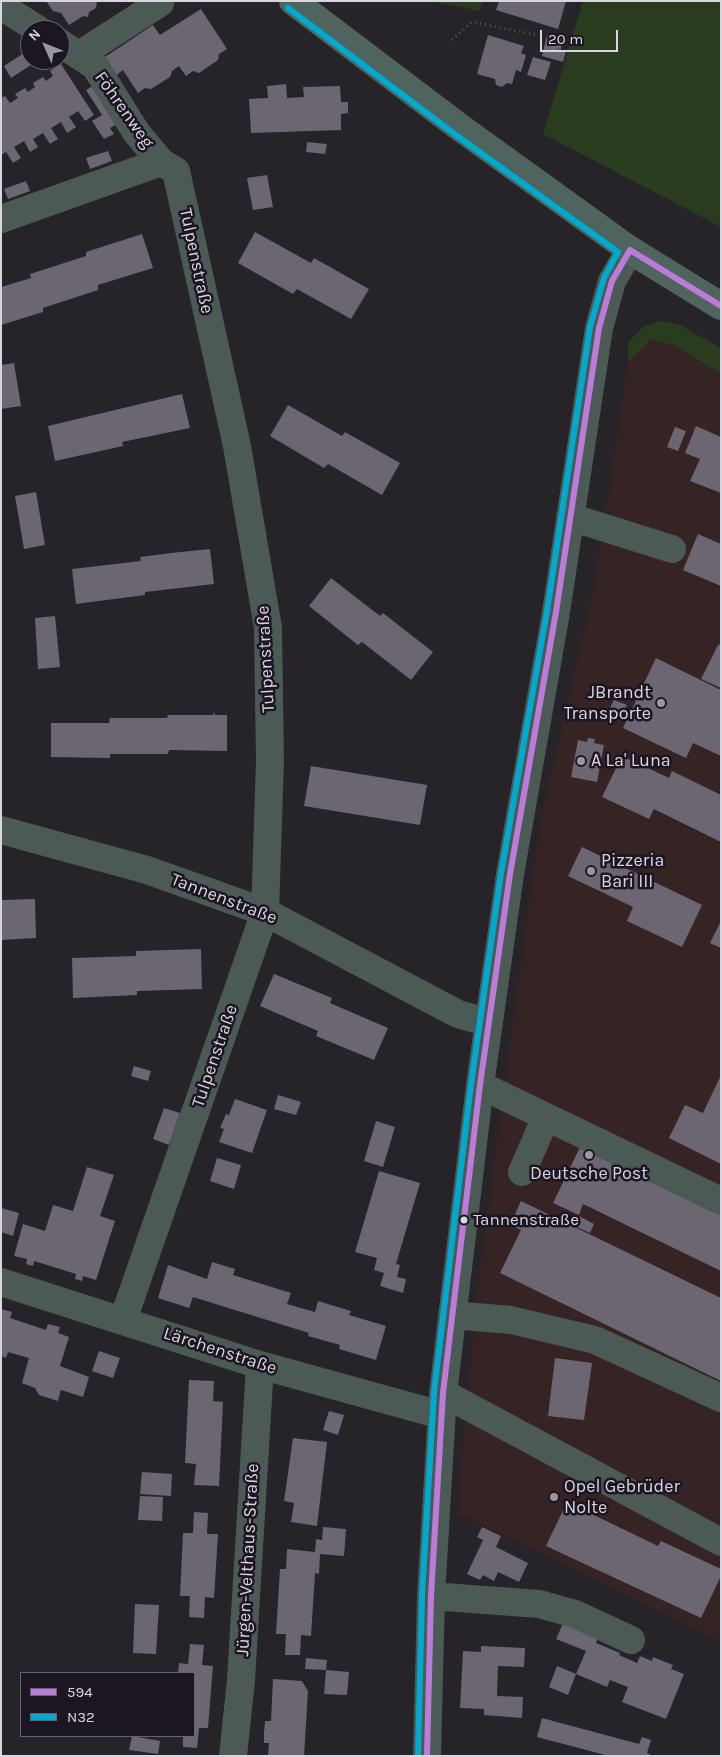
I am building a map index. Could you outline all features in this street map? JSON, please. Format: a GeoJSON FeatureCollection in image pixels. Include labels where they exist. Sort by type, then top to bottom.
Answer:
{"type":"FeatureCollection","features":[{"type":"Feature","properties":{"kind":"main road"},"geometry":{"type":"LineString","coordinates":[[294,1],[458,126],[630,250],[721,306]]}},
{"type":"Feature","properties":{"kind":"street"},"geometry":{"type":"LineString","coordinates":[[70,48],[160,3]]}},
{"type":"Feature","properties":{"kind":"street"},"geometry":{"type":"LineString","coordinates":[[1,6],[23,20]]}},
{"type":"Feature","properties":{"kind":"street","name":"Föhrenweg"},"geometry":{"type":"LineString","coordinates":[[70,50],[95,66],[136,132],[161,162]]}},
{"type":"Feature","properties":{"kind":"street"},"geometry":{"type":"LineString","coordinates":[[1,219],[161,162]]}},
{"type":"Feature","properties":{"kind":"street","name":"Tulpenstraße"},"geometry":{"type":"LineString","coordinates":[[123,1320],[265,912],[270,760],[268,628],[237,446],[176,171],[161,162]]}},
{"type":"Feature","properties":{"kind":"street"},"geometry":{"type":"LineString","coordinates":[[427,1756],[432,1596],[442,1404],[480,1085],[510,874],[556,612],[599,328],[612,281],[630,250]]}},
{"type":"Feature","properties":{"kind":"street"},"geometry":{"type":"LineString","coordinates":[[570,517],[672,549]]}},
{"type":"Feature","properties":{"kind":"street","name":"Tannenstraße"},"geometry":{"type":"LineString","coordinates":[[1,830],[147,870],[265,912],[458,1014],[490,1023]]}},
{"type":"Feature","properties":{"kind":"street"},"geometry":{"type":"LineString","coordinates":[[480,1085],[721,1201]]}},
{"type":"Feature","properties":{"kind":"street"},"geometry":{"type":"LineString","coordinates":[[522,1172],[546,1117]]}},
{"type":"Feature","properties":{"kind":"street","name":"Lärchenstraße"},"geometry":{"type":"LineString","coordinates":[[1,1282],[260,1364],[442,1404],[721,1542]]}},
{"type":"Feature","properties":{"kind":"street"},"geometry":{"type":"LineString","coordinates":[[452,1315],[511,1320],[595,1340],[721,1398]]}},
{"type":"Feature","properties":{"kind":"street","name":"Jürgen-Velthaus-Straße"},"geometry":{"type":"LineString","coordinates":[[233,1756],[241,1680],[260,1364]]}},
{"type":"Feature","properties":{"kind":"street"},"geometry":{"type":"LineString","coordinates":[[432,1596],[539,1604],[575,1614],[631,1640]]}},
{"type":"Feature","properties":{"kind":"path"},"geometry":{"type":"LineString","coordinates":[[452,40],[472,22],[538,35]]}},
{"type":"Feature","properties":{"kind":"shaded area"},"geometry":{"type":"Polygon","coordinates":[[[650,339],[673,345],[721,374],[721,1641],[457,1513],[479,1274],[540,821],[594,587],[628,363],[650,339]]]}},
{"type":"Feature","properties":{"kind":"green space"},"geometry":{"type":"Polygon","coordinates":[[[429,1],[483,1],[480,11],[429,1]]]}},
{"type":"Feature","properties":{"kind":"green space"},"geometry":{"type":"Polygon","coordinates":[[[583,1],[721,1],[721,227],[543,134],[583,1]]]}},
{"type":"Feature","properties":{"kind":"green space"},"geometry":{"type":"Polygon","coordinates":[[[661,321],[678,324],[721,348],[721,374],[673,345],[651,339],[628,363],[628,342],[643,327],[661,321]]]}},
{"type":"Feature","properties":{"kind":"building"},"geometry":{"type":"Polygon","coordinates":[[[46,1],[97,1],[96,8],[89,12],[88,17],[83,16],[70,24],[70,20],[66,20],[61,13],[53,11],[46,1]]]}},
{"type":"Feature","properties":{"kind":"building"},"geometry":{"type":"Polygon","coordinates":[[[499,1],[566,1],[558,29],[496,10],[499,1]]]}},
{"type":"Feature","properties":{"kind":"building"},"geometry":{"type":"Polygon","coordinates":[[[201,9],[227,49],[219,54],[218,60],[199,73],[193,71],[186,76],[179,66],[172,71],[170,77],[151,89],[145,88],[138,93],[123,70],[114,77],[102,59],[153,25],[160,35],[201,9]]]}},
{"type":"Feature","properties":{"kind":"building"},"geometry":{"type":"Polygon","coordinates":[[[488,35],[524,46],[521,53],[526,55],[521,72],[516,70],[512,84],[507,83],[502,87],[496,85],[495,79],[477,74],[488,35]]]}},
{"type":"Feature","properties":{"kind":"building"},"geometry":{"type":"Polygon","coordinates":[[[547,35],[563,40],[561,49],[555,48],[566,51],[563,62],[542,56],[547,35]]]}},
{"type":"Feature","properties":{"kind":"building"},"geometry":{"type":"Polygon","coordinates":[[[20,56],[20,70],[23,70],[11,78],[4,66],[20,56]]]}},
{"type":"Feature","properties":{"kind":"building"},"geometry":{"type":"Polygon","coordinates":[[[533,57],[551,62],[545,80],[527,75],[533,57]]]}},
{"type":"Feature","properties":{"kind":"building"},"geometry":{"type":"Polygon","coordinates":[[[65,70],[94,115],[85,121],[78,111],[69,117],[76,127],[67,133],[61,122],[51,128],[58,139],[50,144],[43,133],[33,139],[38,147],[30,152],[24,141],[14,147],[21,158],[13,163],[6,152],[1,155],[1,98],[5,96],[10,103],[18,98],[15,94],[25,88],[28,92],[35,87],[33,83],[43,77],[46,81],[53,76],[50,71],[65,70]]]}},
{"type":"Feature","properties":{"kind":"building"},"geometry":{"type":"Polygon","coordinates":[[[96,84],[120,122],[110,128],[114,134],[104,139],[92,121],[102,115],[86,90],[96,84]]]}},
{"type":"Feature","properties":{"kind":"building"},"geometry":{"type":"Polygon","coordinates":[[[286,84],[287,98],[304,97],[303,87],[340,86],[341,102],[348,102],[348,113],[341,114],[341,130],[251,133],[249,99],[268,98],[267,86],[286,84]]]}},
{"type":"Feature","properties":{"kind":"building"},"geometry":{"type":"Polygon","coordinates":[[[307,142],[327,144],[325,154],[306,152],[307,142]]]}},
{"type":"Feature","properties":{"kind":"building"},"geometry":{"type":"Polygon","coordinates":[[[108,151],[112,161],[90,169],[86,158],[108,151]]]}},
{"type":"Feature","properties":{"kind":"building"},"geometry":{"type":"Polygon","coordinates":[[[267,175],[273,207],[253,210],[247,178],[267,175]]]}},
{"type":"Feature","properties":{"kind":"building"},"geometry":{"type":"Polygon","coordinates":[[[26,181],[30,191],[8,199],[4,189],[26,181]]]}},
{"type":"Feature","properties":{"kind":"building"},"geometry":{"type":"Polygon","coordinates":[[[255,232],[311,263],[314,258],[369,289],[351,319],[297,289],[293,294],[238,263],[255,232]]]}},
{"type":"Feature","properties":{"kind":"building"},"geometry":{"type":"Polygon","coordinates":[[[142,234],[153,268],[98,285],[98,290],[43,308],[43,312],[1,325],[1,287],[31,278],[30,274],[86,256],[86,252],[142,234]]]}},
{"type":"Feature","properties":{"kind":"building"},"geometry":{"type":"Polygon","coordinates":[[[14,363],[21,406],[1,409],[1,365],[14,363]]]}},
{"type":"Feature","properties":{"kind":"building"},"geometry":{"type":"Polygon","coordinates":[[[182,394],[190,428],[122,442],[123,446],[55,461],[48,426],[182,394]]]}},
{"type":"Feature","properties":{"kind":"building"},"geometry":{"type":"Polygon","coordinates":[[[288,405],[342,436],[345,432],[400,463],[382,495],[328,464],[324,468],[270,436],[288,405]]]}},
{"type":"Feature","properties":{"kind":"building"},"geometry":{"type":"Polygon","coordinates":[[[696,426],[721,437],[721,493],[690,481],[700,459],[685,453],[696,426]]]}},
{"type":"Feature","properties":{"kind":"building"},"geometry":{"type":"Polygon","coordinates":[[[675,427],[686,431],[678,451],[667,447],[675,427]]]}},
{"type":"Feature","properties":{"kind":"building"},"geometry":{"type":"Polygon","coordinates":[[[36,492],[45,545],[24,549],[15,496],[36,492]]]}},
{"type":"Feature","properties":{"kind":"building"},"geometry":{"type":"Polygon","coordinates":[[[698,534],[721,544],[721,586],[683,570],[698,534]]]}},
{"type":"Feature","properties":{"kind":"building"},"geometry":{"type":"Polygon","coordinates":[[[210,549],[214,584],[145,592],[145,595],[76,604],[72,569],[141,561],[140,557],[210,549]]]}},
{"type":"Feature","properties":{"kind":"building"},"geometry":{"type":"Polygon","coordinates":[[[331,578],[380,616],[383,613],[433,652],[411,680],[362,642],[358,645],[309,606],[331,578]]]}},
{"type":"Feature","properties":{"kind":"building"},"geometry":{"type":"Polygon","coordinates":[[[55,616],[60,667],[38,669],[35,618],[55,616]]]}},
{"type":"Feature","properties":{"kind":"building"},"geometry":{"type":"Polygon","coordinates":[[[721,644],[721,688],[701,679],[718,645],[721,644]]]}},
{"type":"Feature","properties":{"kind":"building"},"geometry":{"type":"Polygon","coordinates":[[[656,658],[721,690],[721,756],[693,743],[686,758],[623,728],[656,658]]]}},
{"type":"Feature","properties":{"kind":"building"},"geometry":{"type":"Polygon","coordinates":[[[614,700],[627,705],[622,714],[610,708],[614,700]]]}},
{"type":"Feature","properties":{"kind":"building"},"geometry":{"type":"Polygon","coordinates":[[[214,712],[215,715],[227,715],[227,751],[169,750],[168,754],[110,754],[110,758],[51,757],[51,723],[109,723],[110,718],[167,718],[168,715],[213,715],[214,712]]]}},
{"type":"Feature","properties":{"kind":"building"},"geometry":{"type":"Polygon","coordinates":[[[588,738],[595,739],[594,743],[604,745],[597,782],[571,777],[578,740],[587,742],[588,738]]]}},
{"type":"Feature","properties":{"kind":"building"},"geometry":{"type":"Polygon","coordinates":[[[622,756],[669,778],[672,771],[721,795],[721,842],[654,809],[649,819],[602,797],[622,756]]]}},
{"type":"Feature","properties":{"kind":"building"},"geometry":{"type":"Polygon","coordinates":[[[311,766],[427,785],[420,825],[304,806],[311,766]]]}},
{"type":"Feature","properties":{"kind":"building"},"geometry":{"type":"Polygon","coordinates":[[[582,847],[702,905],[682,947],[627,921],[633,907],[568,876],[582,847]]]}},
{"type":"Feature","properties":{"kind":"building"},"geometry":{"type":"Polygon","coordinates":[[[35,899],[36,938],[1,940],[1,900],[35,899]]]}},
{"type":"Feature","properties":{"kind":"building"},"geometry":{"type":"Polygon","coordinates":[[[721,921],[721,948],[710,943],[721,921]]]}},
{"type":"Feature","properties":{"kind":"building"},"geometry":{"type":"Polygon","coordinates":[[[201,949],[202,989],[137,991],[137,995],[73,998],[72,958],[136,956],[136,951],[201,949]]]}},
{"type":"Feature","properties":{"kind":"building"},"geometry":{"type":"Polygon","coordinates":[[[274,974],[332,998],[330,1003],[388,1028],[374,1060],[316,1036],[318,1031],[260,1006],[274,974]]]}},
{"type":"Feature","properties":{"kind":"building"},"geometry":{"type":"Polygon","coordinates":[[[134,1066],[151,1071],[148,1081],[131,1076],[134,1066]]]}},
{"type":"Feature","properties":{"kind":"building"},"geometry":{"type":"Polygon","coordinates":[[[721,1075],[721,1164],[669,1138],[685,1105],[703,1113],[721,1075]]]}},
{"type":"Feature","properties":{"kind":"building"},"geometry":{"type":"Polygon","coordinates":[[[278,1095],[301,1102],[296,1115],[274,1109],[278,1095]]]}},
{"type":"Feature","properties":{"kind":"building"},"geometry":{"type":"Polygon","coordinates":[[[235,1099],[267,1110],[252,1153],[219,1142],[224,1129],[220,1128],[226,1114],[229,1115],[235,1099]]]}},
{"type":"Feature","properties":{"kind":"building"},"geometry":{"type":"Polygon","coordinates":[[[164,1108],[180,1113],[169,1145],[153,1139],[164,1108]]]}},
{"type":"Feature","properties":{"kind":"building"},"geometry":{"type":"Polygon","coordinates":[[[376,1121],[395,1127],[383,1167],[364,1161],[376,1121]]]}},
{"type":"Feature","properties":{"kind":"building"},"geometry":{"type":"Polygon","coordinates":[[[582,1143],[721,1210],[721,1271],[583,1204],[579,1215],[553,1203],[582,1143]]]}},
{"type":"Feature","properties":{"kind":"building"},"geometry":{"type":"Polygon","coordinates":[[[217,1158],[241,1165],[234,1189],[210,1181],[217,1158]]]}},
{"type":"Feature","properties":{"kind":"building"},"geometry":{"type":"Polygon","coordinates":[[[87,1167],[114,1175],[100,1216],[115,1221],[96,1280],[83,1276],[82,1281],[75,1279],[76,1274],[34,1261],[33,1266],[26,1264],[27,1259],[14,1256],[23,1224],[45,1231],[53,1205],[73,1211],[87,1167]]]}},
{"type":"Feature","properties":{"kind":"building"},"geometry":{"type":"Polygon","coordinates":[[[379,1171],[420,1183],[396,1264],[400,1265],[397,1277],[406,1279],[403,1293],[380,1286],[384,1273],[374,1270],[377,1258],[355,1252],[379,1171]]]}},
{"type":"Feature","properties":{"kind":"building"},"geometry":{"type":"Polygon","coordinates":[[[521,1201],[721,1298],[721,1381],[500,1273],[521,1230],[510,1225],[521,1201]]]}},
{"type":"Feature","properties":{"kind":"building"},"geometry":{"type":"Polygon","coordinates":[[[1,1208],[19,1213],[13,1236],[1,1232],[1,1208]]]}},
{"type":"Feature","properties":{"kind":"building"},"geometry":{"type":"Polygon","coordinates":[[[575,1214],[594,1224],[590,1233],[570,1224],[575,1214]]]}},
{"type":"Feature","properties":{"kind":"building"},"geometry":{"type":"Polygon","coordinates":[[[212,1262],[235,1269],[233,1275],[291,1293],[287,1304],[315,1312],[318,1301],[351,1311],[349,1315],[386,1326],[376,1360],[339,1349],[340,1345],[308,1336],[309,1333],[193,1297],[189,1308],[158,1298],[168,1265],[207,1279],[212,1262]]]}},
{"type":"Feature","properties":{"kind":"building"},"geometry":{"type":"Polygon","coordinates":[[[1,1309],[12,1312],[10,1318],[46,1330],[48,1324],[60,1327],[58,1333],[69,1337],[60,1366],[89,1377],[83,1397],[61,1390],[58,1401],[39,1395],[35,1388],[22,1383],[29,1358],[8,1352],[6,1358],[1,1356],[1,1309]]]}},
{"type":"Feature","properties":{"kind":"building"},"geometry":{"type":"Polygon","coordinates":[[[99,1351],[120,1358],[113,1378],[92,1371],[99,1351]]]}},
{"type":"Feature","properties":{"kind":"building"},"geometry":{"type":"Polygon","coordinates":[[[555,1358],[592,1363],[584,1420],[548,1416],[555,1358]]]}},
{"type":"Feature","properties":{"kind":"building"},"geometry":{"type":"Polygon","coordinates":[[[189,1380],[214,1381],[213,1401],[223,1402],[219,1486],[194,1485],[196,1464],[185,1463],[189,1380]]]}},
{"type":"Feature","properties":{"kind":"building"},"geometry":{"type":"Polygon","coordinates":[[[329,1411],[344,1415],[338,1435],[323,1430],[329,1411]]]}},
{"type":"Feature","properties":{"kind":"building"},"geometry":{"type":"Polygon","coordinates":[[[293,1438],[327,1442],[317,1526],[291,1522],[294,1503],[284,1501],[293,1438]]]}},
{"type":"Feature","properties":{"kind":"building"},"geometry":{"type":"Polygon","coordinates":[[[142,1472],[172,1474],[171,1496],[140,1494],[142,1472]]]}},
{"type":"Feature","properties":{"kind":"building"},"geometry":{"type":"Polygon","coordinates":[[[140,1496],[163,1497],[162,1521],[138,1520],[140,1496]]]}},
{"type":"Feature","properties":{"kind":"building"},"geometry":{"type":"Polygon","coordinates":[[[567,1502],[658,1546],[661,1541],[721,1569],[721,1576],[701,1618],[546,1546],[567,1502]]]}},
{"type":"Feature","properties":{"kind":"building"},"geometry":{"type":"Polygon","coordinates":[[[194,1512],[208,1513],[207,1534],[218,1534],[214,1598],[205,1597],[204,1618],[189,1617],[190,1596],[180,1596],[183,1533],[193,1533],[194,1512]]]}},
{"type":"Feature","properties":{"kind":"building"},"geometry":{"type":"Polygon","coordinates":[[[323,1527],[346,1529],[344,1556],[320,1554],[319,1574],[315,1573],[311,1636],[301,1635],[300,1655],[285,1655],[286,1634],[276,1634],[280,1569],[286,1569],[287,1549],[315,1552],[316,1539],[322,1540],[323,1527]]]}},
{"type":"Feature","properties":{"kind":"building"},"geometry":{"type":"Polygon","coordinates":[[[482,1527],[501,1536],[496,1547],[528,1563],[519,1582],[498,1572],[494,1581],[483,1575],[480,1580],[467,1574],[483,1540],[477,1537],[482,1527]]]}},
{"type":"Feature","properties":{"kind":"building"},"geometry":{"type":"Polygon","coordinates":[[[135,1604],[159,1605],[156,1654],[133,1653],[135,1604]]]}},
{"type":"Feature","properties":{"kind":"building"},"geometry":{"type":"Polygon","coordinates":[[[565,1619],[600,1633],[596,1643],[620,1653],[619,1655],[637,1663],[640,1656],[652,1661],[653,1657],[673,1665],[671,1669],[684,1674],[666,1719],[622,1702],[628,1687],[610,1680],[607,1687],[576,1674],[586,1651],[556,1639],[565,1619]]]}},
{"type":"Feature","properties":{"kind":"building"},"geometry":{"type":"Polygon","coordinates":[[[190,1644],[204,1645],[202,1665],[213,1666],[208,1728],[199,1728],[197,1748],[183,1747],[183,1737],[195,1737],[195,1672],[178,1672],[179,1663],[188,1664],[190,1644]]]}},
{"type":"Feature","properties":{"kind":"building"},"geometry":{"type":"Polygon","coordinates":[[[481,1646],[525,1648],[524,1667],[498,1666],[497,1696],[523,1697],[522,1718],[484,1715],[484,1709],[460,1708],[463,1651],[481,1652],[481,1646]]]}},
{"type":"Feature","properties":{"kind":"building"},"geometry":{"type":"Polygon","coordinates":[[[306,1658],[327,1660],[326,1670],[305,1669],[306,1658]]]}},
{"type":"Feature","properties":{"kind":"building"},"geometry":{"type":"Polygon","coordinates":[[[557,1666],[576,1674],[568,1695],[549,1687],[557,1666]]]}},
{"type":"Feature","properties":{"kind":"building"},"geometry":{"type":"Polygon","coordinates":[[[326,1670],[349,1672],[347,1695],[324,1694],[326,1670]]]}},
{"type":"Feature","properties":{"kind":"building"},"geometry":{"type":"Polygon","coordinates":[[[273,1679],[302,1681],[308,1691],[304,1756],[268,1756],[269,1743],[264,1743],[264,1733],[265,1721],[271,1721],[273,1679]]]}},
{"type":"Feature","properties":{"kind":"building"},"geometry":{"type":"Polygon","coordinates":[[[542,1718],[639,1744],[642,1737],[651,1740],[647,1753],[653,1756],[609,1756],[537,1737],[542,1718]]]}},
{"type":"Feature","properties":{"kind":"building"},"geometry":{"type":"Polygon","coordinates":[[[132,1737],[160,1741],[158,1754],[129,1750],[132,1737]]]}},
{"type":"Feature","properties":{"kind":"transit line","name":"N32"},"geometry":{"type":"LineString","coordinates":[[288,8],[453,133],[618,252],[604,278],[590,327],[547,611],[501,873],[471,1084],[434,1392],[422,1595],[418,1756]]}},
{"type":"Feature","properties":{"kind":"transit line","name":"594"},"geometry":{"type":"LineString","coordinates":[[630,250],[721,306]]}},
{"type":"Feature","properties":{"kind":"transit line","name":"594"},"geometry":{"type":"LineString","coordinates":[[427,1756],[431,1596],[443,1393],[480,1085],[510,874],[556,612],[599,328],[612,281],[630,250]]}},
{"type":"Feature","properties":{"kind":"place","name":"JBrandt Transporte"},"geometry":{"type":"Point","coordinates":[661,703]}},
{"type":"Feature","properties":{"kind":"place","name":"A La' Luna"},"geometry":{"type":"Point","coordinates":[581,761]}},
{"type":"Feature","properties":{"kind":"place","name":"Pizzeria Bari III"},"geometry":{"type":"Point","coordinates":[591,871]}},
{"type":"Feature","properties":{"kind":"place","name":"Deutsche Post"},"geometry":{"type":"Point","coordinates":[589,1155]}},
{"type":"Feature","properties":{"kind":"place","name":"Tannenstraße"},"geometry":{"type":"Point","coordinates":[464,1220]}},
{"type":"Feature","properties":{"kind":"place","name":"Opel Gebrüder Nolte"},"geometry":{"type":"Point","coordinates":[554,1497]}}]}
